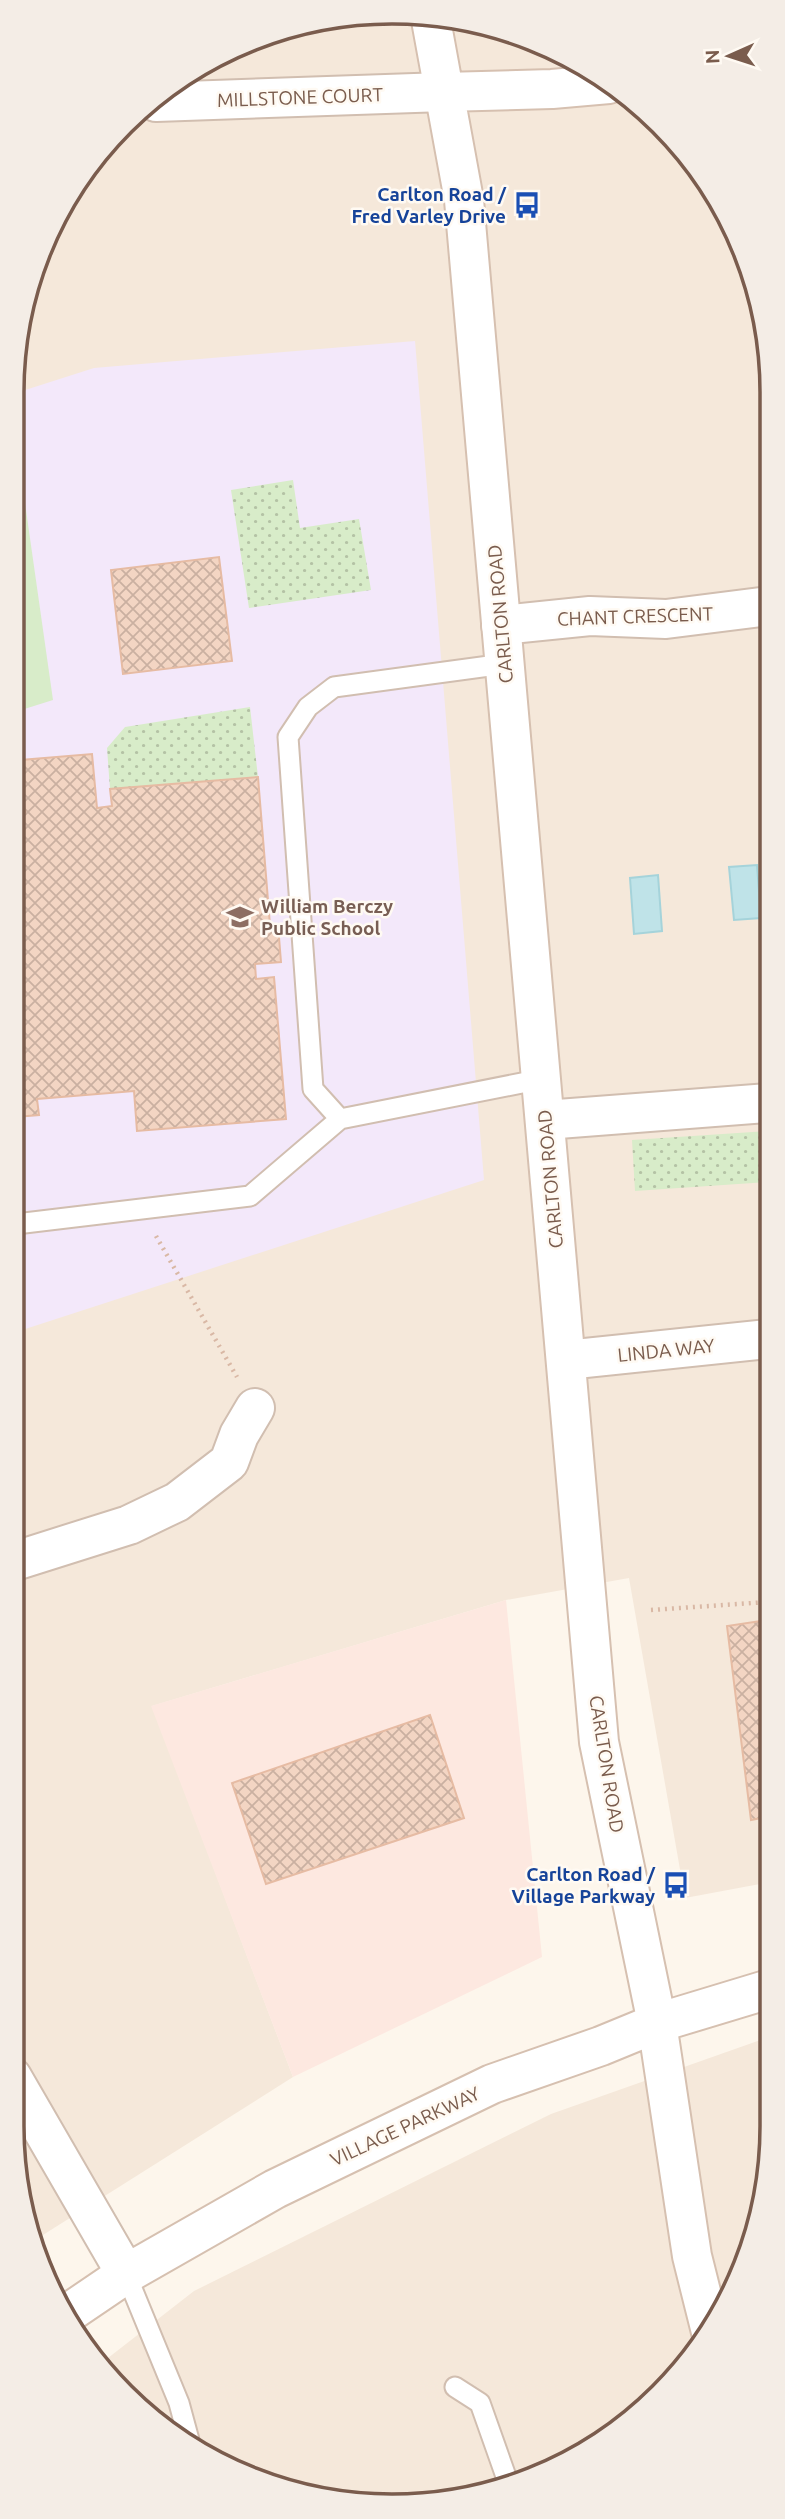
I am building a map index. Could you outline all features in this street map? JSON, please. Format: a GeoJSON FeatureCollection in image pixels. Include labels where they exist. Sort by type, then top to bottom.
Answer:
{"type":"FeatureCollection","features":[{"type":"Feature","properties":{"kind":"main road","name":"CARLTON ROAD"},"geometry":{"type":"LineString","coordinates":[[432,27],[464,200],[599,1742],[657,2023],[692,2256],[707,2316]]}},
{"type":"Feature","properties":{"kind":"main road","name":"MILLSTONE COURT"},"geometry":{"type":"LineString","coordinates":[[167,102],[594,85]]}},
{"type":"Feature","properties":{"kind":"main road","name":"CHANT CRESCENT"},"geometry":{"type":"LineString","coordinates":[[501,625],[590,616],[666,619],[760,607]]}},
{"type":"Feature","properties":{"kind":"main road"},"geometry":{"type":"LineString","coordinates":[[545,1120],[760,1104]]}},
{"type":"Feature","properties":{"kind":"main road","name":"LINDA WAY"},"geometry":{"type":"LineString","coordinates":[[566,1360],[760,1340]]}},
{"type":"Feature","properties":{"kind":"main road"},"geometry":{"type":"LineString","coordinates":[[24,1558],[129,1525],[177,1502],[229,1462],[239,1436],[255,1408]]}},
{"type":"Feature","properties":{"kind":"main road","name":"VILLAGE PARKWAY"},"geometry":{"type":"LineString","coordinates":[[74,2309],[126,2274],[275,2189],[492,2084],[601,2046],[657,2023],[760,1992]]}},
{"type":"Feature","properties":{"kind":"main road"},"geometry":{"type":"LineString","coordinates":[[24,2098],[126,2274]]}},
{"type":"Feature","properties":{"kind":"lane"},"geometry":{"type":"LineString","coordinates":[[340,1119],[313,1089],[288,737],[308,707],[334,687],[504,664]]}},
{"type":"Feature","properties":{"kind":"lane"},"geometry":{"type":"LineString","coordinates":[[24,1223],[250,1196],[340,1119],[542,1079]]}},
{"type":"Feature","properties":{"kind":"lane"},"geometry":{"type":"LineString","coordinates":[[126,2274],[179,2403],[187,2431]]}},
{"type":"Feature","properties":{"kind":"lane"},"geometry":{"type":"LineString","coordinates":[[455,2387],[480,2403],[506,2477]]}},
{"type":"Feature","properties":{"kind":"path"},"geometry":{"type":"LineString","coordinates":[[141,1209],[255,1408]]}},
{"type":"Feature","properties":{"kind":"path"},"geometry":{"type":"LineString","coordinates":[[650,1610],[760,1602]]}},
{"type":"Feature","properties":{"kind":"shaded area"},"geometry":{"type":"Polygon","coordinates":[[[417,25],[488,37],[555,62],[597,87],[635,116],[653,132],[684,168],[711,209],[741,274],[753,321],[760,368],[760,1884],[685,1898],[629,1578],[506,1600],[152,1706],[293,2077],[41,2236],[28,2175],[24,2126],[25,368],[37,297],[62,230],[101,168],[132,132],[150,116],[209,74],[274,44],[344,28],[417,25]]]}},
{"type":"Feature","properties":{"kind":"shaded area","name":"William Berczy Public School"},"geometry":{"type":"Polygon","coordinates":[[[415,341],[484,1180],[24,1329],[24,390],[94,368],[415,341]]]}},
{"type":"Feature","properties":{"kind":"shaded area"},"geometry":{"type":"Polygon","coordinates":[[[506,1600],[542,1957],[293,2077],[151,1706],[506,1600]]]}},
{"type":"Feature","properties":{"kind":"shaded area"},"geometry":{"type":"Polygon","coordinates":[[[760,2040],[760,2151],[757,2175],[748,2222],[723,2289],[684,2351],[653,2387],[617,2418],[555,2457],[488,2482],[417,2494],[368,2494],[297,2482],[230,2457],[188,2432],[132,2387],[107,2359],[194,2291],[551,2114],[760,2040]]]}},
{"type":"Feature","properties":{"kind":"green space"},"geometry":{"type":"Polygon","coordinates":[[[293,480],[300,528],[359,519],[371,590],[249,608],[231,490],[293,480]]]}},
{"type":"Feature","properties":{"kind":"green space"},"geometry":{"type":"Polygon","coordinates":[[[24,496],[53,700],[24,709],[24,496]]]}},
{"type":"Feature","properties":{"kind":"green space"},"geometry":{"type":"Polygon","coordinates":[[[250,707],[258,777],[110,789],[107,748],[125,727],[250,707]]]}},
{"type":"Feature","properties":{"kind":"green space"},"geometry":{"type":"Polygon","coordinates":[[[760,1132],[760,1183],[635,1191],[632,1140],[760,1132]]]}},
{"type":"Feature","properties":{"kind":"water"},"geometry":{"type":"Polygon","coordinates":[[[757,865],[760,918],[734,920],[729,867],[757,865]]]}},
{"type":"Feature","properties":{"kind":"water"},"geometry":{"type":"Polygon","coordinates":[[[658,875],[662,931],[634,934],[630,878],[658,875]]]}},
{"type":"Feature","properties":{"kind":"building"},"geometry":{"type":"Polygon","coordinates":[[[219,557],[232,661],[123,674],[111,570],[219,557]]]}},
{"type":"Feature","properties":{"kind":"building"},"geometry":{"type":"Polygon","coordinates":[[[92,754],[97,808],[112,806],[110,789],[258,777],[270,925],[278,925],[281,962],[255,964],[256,979],[274,977],[286,1119],[137,1131],[134,1091],[37,1099],[39,1115],[24,1116],[24,760],[92,754]]]}},
{"type":"Feature","properties":{"kind":"building"},"geometry":{"type":"Polygon","coordinates":[[[760,1621],[760,1818],[751,1820],[727,1626],[760,1621]]]}},
{"type":"Feature","properties":{"kind":"building"},"geometry":{"type":"Polygon","coordinates":[[[430,1715],[464,1818],[266,1884],[232,1783],[430,1715]]]}},
{"type":"Feature","properties":{"kind":"place","name":"Carlton Road / Fred Varley Drive"},"geometry":{"type":"Point","coordinates":[527,205]}},
{"type":"Feature","properties":{"kind":"place","name":"William Berczy Public School"},"geometry":{"type":"Point","coordinates":[240,917]}},
{"type":"Feature","properties":{"kind":"place","name":"Carlton Road / Village Parkway"},"geometry":{"type":"Point","coordinates":[676,1885]}}]}
